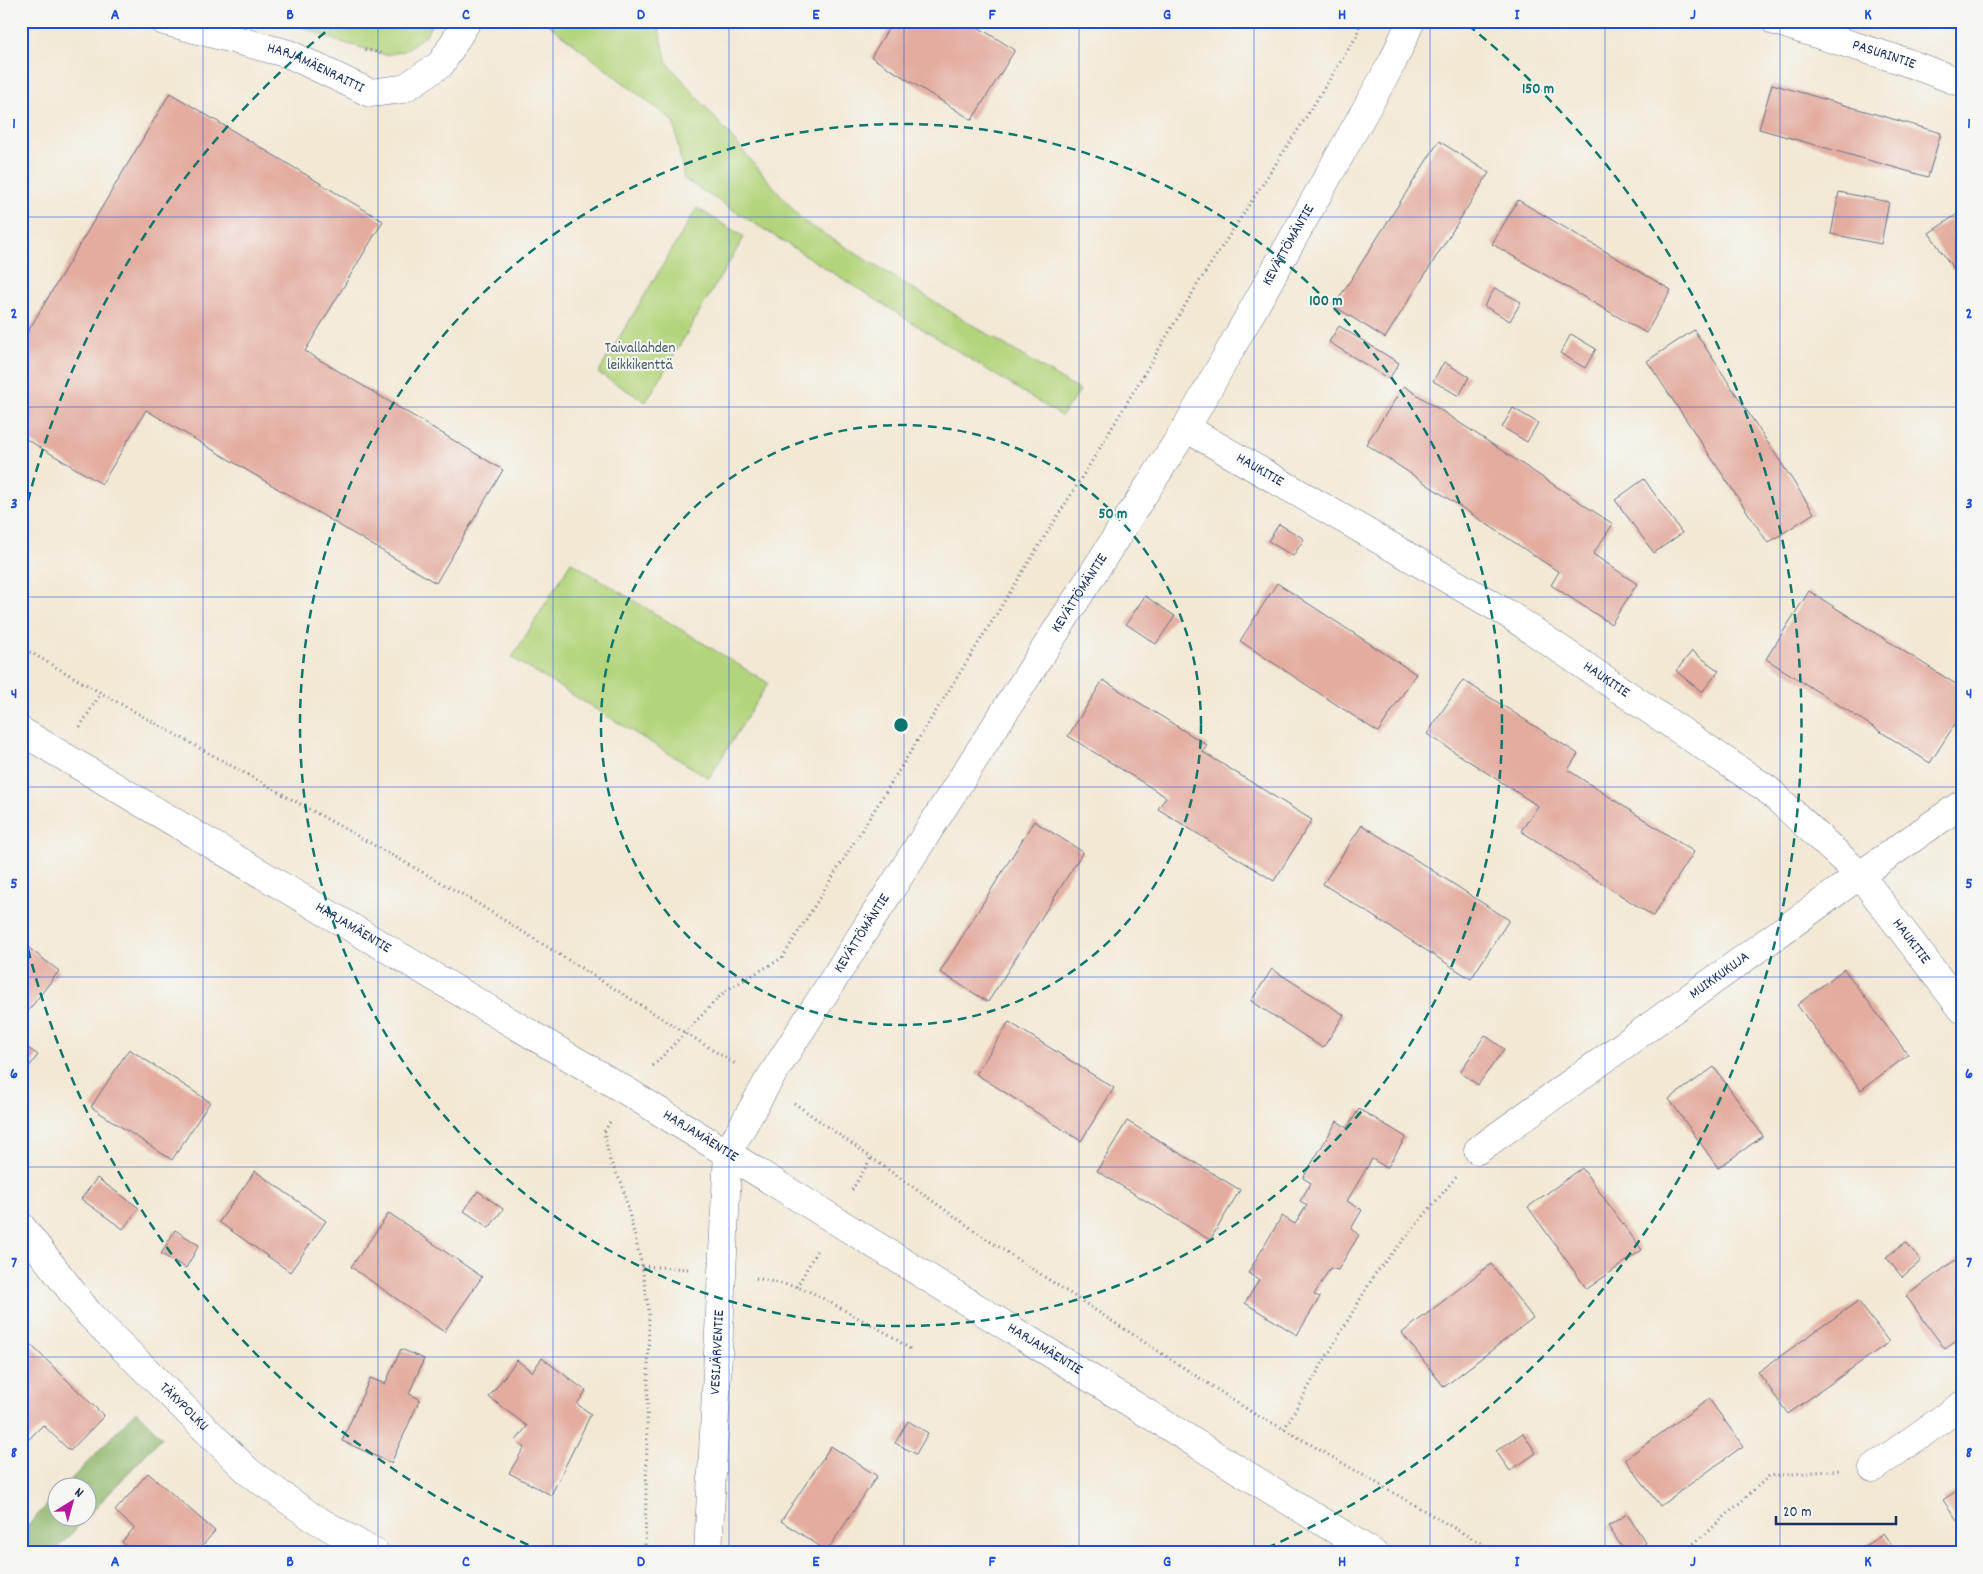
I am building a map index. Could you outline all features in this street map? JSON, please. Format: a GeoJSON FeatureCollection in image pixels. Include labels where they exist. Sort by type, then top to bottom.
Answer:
{"type":"FeatureCollection","features":[{"type":"Feature","properties":{"kind":"street","name":"HARJAMÄENRAITTI"},"geometry":{"type":"LineString","coordinates":[[164,21],[289,54],[370,93],[403,89],[441,64],[468,21]]}},
{"type":"Feature","properties":{"kind":"street","name":"KEVÄTTÖMÄNTIE"},"geometry":{"type":"LineString","coordinates":[[728,1152],[767,1083],[1186,428],[1393,62],[1411,21]]}},
{"type":"Feature","properties":{"kind":"street","name":"PASURINTIE"},"geometry":{"type":"LineString","coordinates":[[1775,21],[1903,61],[1962,83]]}},
{"type":"Feature","properties":{"kind":"street","name":"HAUKITIE"},"geometry":{"type":"LineString","coordinates":[[1186,428],[1508,614],[1767,789],[1860,875],[1962,1009]]}},
{"type":"Feature","properties":{"kind":"street","name":"HARJAMÄENTIE"},"geometry":{"type":"LineString","coordinates":[[21,731],[728,1152],[1373,1553]]}},
{"type":"Feature","properties":{"kind":"street","name":"MUIKKUKUJA"},"geometry":{"type":"LineString","coordinates":[[1478,1150],[1860,875],[1962,804]]}},
{"type":"Feature","properties":{"kind":"street","name":"VESIJÄRVENTIE"},"geometry":{"type":"LineString","coordinates":[[708,1553],[728,1152]]}},
{"type":"Feature","properties":{"kind":"street","name":"TÄKYPOLKU"},"geometry":{"type":"LineString","coordinates":[[21,1226],[90,1315],[250,1473],[312,1517],[375,1553]]}},
{"type":"Feature","properties":{"kind":"street"},"geometry":{"type":"LineString","coordinates":[[1873,1468],[1962,1405]]}},
{"type":"Feature","properties":{"kind":"path"},"geometry":{"type":"LineString","coordinates":[[645,1553],[649,1313],[642,1266],[622,1184],[610,1161],[604,1132],[628,1092],[725,991],[782,958],[1095,456],[1199,282],[1356,37],[1361,21]]}},
{"type":"Feature","properties":{"kind":"path"},"geometry":{"type":"LineString","coordinates":[[360,48],[386,55]]}},
{"type":"Feature","properties":{"kind":"path"},"geometry":{"type":"LineString","coordinates":[[80,727],[101,693]]}},
{"type":"Feature","properties":{"kind":"path"},"geometry":{"type":"LineString","coordinates":[[1284,1429],[1375,1274],[1478,1150]]}},
{"type":"Feature","properties":{"kind":"path"},"geometry":{"type":"LineString","coordinates":[[797,1286],[881,1331],[910,1349]]}},
{"type":"Feature","properties":{"kind":"path"},"geometry":{"type":"LineString","coordinates":[[1682,1553],[1769,1476],[1873,1468]]}},
{"type":"Feature","properties":{"kind":"green space"},"geometry":{"type":"Polygon","coordinates":[[[289,21],[433,21],[426,35],[404,51],[386,55],[334,40],[289,21]]]}},
{"type":"Feature","properties":{"kind":"green space"},"geometry":{"type":"Polygon","coordinates":[[[544,21],[657,21],[667,62],[803,221],[1080,391],[1061,416],[684,179],[674,122],[544,21]]]}},
{"type":"Feature","properties":{"kind":"green space","name":"Taivallahden leikkikenttä"},"geometry":{"type":"Polygon","coordinates":[[[697,208],[744,237],[646,402],[598,373],[697,208]]]}},
{"type":"Feature","properties":{"kind":"green space"},"geometry":{"type":"Polygon","coordinates":[[[571,562],[768,683],[709,778],[512,658],[571,562]]]}},
{"type":"Feature","properties":{"kind":"green space"},"geometry":{"type":"Polygon","coordinates":[[[136,1411],[162,1437],[98,1505],[98,1476],[74,1476],[136,1411]]]}},
{"type":"Feature","properties":{"kind":"green space"},"geometry":{"type":"Polygon","coordinates":[[[48,1504],[48,1526],[78,1526],[53,1553],[21,1553],[21,1533],[48,1504]]]}},
{"type":"Feature","properties":{"kind":"building"},"geometry":{"type":"Polygon","coordinates":[[[893,21],[968,21],[1015,50],[972,120],[871,57],[893,21]]]}},
{"type":"Feature","properties":{"kind":"building"},"geometry":{"type":"Polygon","coordinates":[[[1772,84],[1941,133],[1928,177],[1759,129],[1772,84]]]}},
{"type":"Feature","properties":{"kind":"building"},"geometry":{"type":"Polygon","coordinates":[[[170,93],[383,221],[305,351],[503,470],[436,583],[146,410],[102,484],[21,436],[21,343],[170,93]]]}},
{"type":"Feature","properties":{"kind":"building"},"geometry":{"type":"Polygon","coordinates":[[[1439,141],[1489,173],[1385,338],[1334,306],[1439,141]]]}},
{"type":"Feature","properties":{"kind":"building"},"geometry":{"type":"Polygon","coordinates":[[[1839,192],[1889,202],[1881,244],[1831,234],[1839,192]]]}},
{"type":"Feature","properties":{"kind":"building"},"geometry":{"type":"Polygon","coordinates":[[[1518,200],[1671,290],[1646,333],[1492,244],[1518,200]]]}},
{"type":"Feature","properties":{"kind":"building"},"geometry":{"type":"Polygon","coordinates":[[[1962,211],[1962,282],[1929,233],[1962,211]]]}},
{"type":"Feature","properties":{"kind":"building"},"geometry":{"type":"Polygon","coordinates":[[[1495,288],[1521,302],[1510,321],[1484,306],[1495,288]]]}},
{"type":"Feature","properties":{"kind":"building"},"geometry":{"type":"Polygon","coordinates":[[[1339,326],[1399,363],[1389,379],[1329,342],[1339,326]]]}},
{"type":"Feature","properties":{"kind":"building"},"geometry":{"type":"Polygon","coordinates":[[[1694,330],[1814,513],[1768,543],[1647,361],[1694,330]]]}},
{"type":"Feature","properties":{"kind":"building"},"geometry":{"type":"Polygon","coordinates":[[[1571,334],[1596,349],[1585,368],[1560,353],[1571,334]]]}},
{"type":"Feature","properties":{"kind":"building"},"geometry":{"type":"Polygon","coordinates":[[[1444,362],[1469,377],[1459,396],[1433,381],[1444,362]]]}},
{"type":"Feature","properties":{"kind":"building"},"geometry":{"type":"Polygon","coordinates":[[[1404,386],[1613,524],[1593,554],[1637,584],[1611,624],[1551,585],[1559,572],[1366,444],[1404,386]]]}},
{"type":"Feature","properties":{"kind":"building"},"geometry":{"type":"Polygon","coordinates":[[[1513,408],[1538,423],[1527,442],[1502,427],[1513,408]]]}},
{"type":"Feature","properties":{"kind":"building"},"geometry":{"type":"Polygon","coordinates":[[[1644,479],[1682,533],[1654,553],[1615,500],[1644,479]]]}},
{"type":"Feature","properties":{"kind":"building"},"geometry":{"type":"Polygon","coordinates":[[[1279,524],[1304,539],[1293,556],[1268,541],[1279,524]]]}},
{"type":"Feature","properties":{"kind":"building"},"geometry":{"type":"Polygon","coordinates":[[[1277,583],[1416,674],[1378,732],[1240,641],[1277,583]]]}},
{"type":"Feature","properties":{"kind":"building"},"geometry":{"type":"Polygon","coordinates":[[[1809,591],[1962,688],[1962,713],[1930,763],[1766,659],[1809,591]]]}},
{"type":"Feature","properties":{"kind":"building"},"geometry":{"type":"Polygon","coordinates":[[[1145,596],[1175,616],[1156,644],[1126,624],[1145,596]]]}},
{"type":"Feature","properties":{"kind":"building"},"geometry":{"type":"Polygon","coordinates":[[[1692,651],[1719,671],[1702,692],[1676,671],[1692,651]]]}},
{"type":"Feature","properties":{"kind":"building"},"geometry":{"type":"Polygon","coordinates":[[[1103,680],[1207,745],[1203,752],[1312,820],[1274,881],[1158,809],[1166,797],[1068,736],[1103,680]]]}},
{"type":"Feature","properties":{"kind":"building"},"geometry":{"type":"Polygon","coordinates":[[[1463,680],[1578,754],[1568,770],[1694,852],[1653,916],[1521,831],[1538,806],[1427,734],[1463,680]]]}},
{"type":"Feature","properties":{"kind":"building"},"geometry":{"type":"Polygon","coordinates":[[[1034,821],[1083,852],[988,1002],[940,972],[1034,821]]]}},
{"type":"Feature","properties":{"kind":"building"},"geometry":{"type":"Polygon","coordinates":[[[1362,825],[1509,920],[1471,979],[1323,884],[1362,825]]]}},
{"type":"Feature","properties":{"kind":"building"},"geometry":{"type":"Polygon","coordinates":[[[1962,870],[1962,880],[1957,874],[1962,870]]]}},
{"type":"Feature","properties":{"kind":"building"},"geometry":{"type":"Polygon","coordinates":[[[21,942],[59,971],[21,1020],[21,942]]]}},
{"type":"Feature","properties":{"kind":"building"},"geometry":{"type":"Polygon","coordinates":[[[1272,969],[1344,1015],[1323,1048],[1251,1001],[1272,969]]]}},
{"type":"Feature","properties":{"kind":"building"},"geometry":{"type":"Polygon","coordinates":[[[1844,969],[1908,1055],[1861,1090],[1797,1005],[1844,969]]]}},
{"type":"Feature","properties":{"kind":"building"},"geometry":{"type":"Polygon","coordinates":[[[1009,1022],[1114,1088],[1081,1141],[976,1074],[1009,1022]]]}},
{"type":"Feature","properties":{"kind":"building"},"geometry":{"type":"Polygon","coordinates":[[[1485,1035],[1504,1049],[1478,1085],[1460,1072],[1485,1035]]]}},
{"type":"Feature","properties":{"kind":"building"},"geometry":{"type":"Polygon","coordinates":[[[21,1043],[38,1055],[21,1077],[21,1043]]]}},
{"type":"Feature","properties":{"kind":"building"},"geometry":{"type":"Polygon","coordinates":[[[129,1049],[210,1102],[172,1160],[91,1107],[129,1049]]]}},
{"type":"Feature","properties":{"kind":"building"},"geometry":{"type":"Polygon","coordinates":[[[1714,1067],[1763,1136],[1718,1168],[1669,1099],[1714,1067]]]}},
{"type":"Feature","properties":{"kind":"building"},"geometry":{"type":"Polygon","coordinates":[[[1359,1109],[1406,1137],[1387,1168],[1372,1159],[1347,1201],[1362,1210],[1351,1229],[1359,1235],[1338,1270],[1330,1268],[1314,1295],[1320,1297],[1297,1335],[1245,1303],[1259,1280],[1248,1273],[1282,1216],[1295,1224],[1307,1205],[1300,1201],[1311,1183],[1303,1178],[1337,1121],[1347,1128],[1359,1109]]]}},
{"type":"Feature","properties":{"kind":"building"},"geometry":{"type":"Polygon","coordinates":[[[1127,1121],[1240,1190],[1210,1240],[1097,1171],[1127,1121]]]}},
{"type":"Feature","properties":{"kind":"building"},"geometry":{"type":"Polygon","coordinates":[[[1582,1168],[1642,1250],[1587,1289],[1528,1207],[1582,1168]]]}},
{"type":"Feature","properties":{"kind":"building"},"geometry":{"type":"Polygon","coordinates":[[[255,1171],[326,1221],[290,1272],[219,1222],[255,1171]]]}},
{"type":"Feature","properties":{"kind":"building"},"geometry":{"type":"Polygon","coordinates":[[[97,1178],[139,1208],[123,1229],[81,1199],[97,1178]]]}},
{"type":"Feature","properties":{"kind":"building"},"geometry":{"type":"Polygon","coordinates":[[[478,1191],[503,1209],[489,1228],[464,1211],[478,1191]]]}},
{"type":"Feature","properties":{"kind":"building"},"geometry":{"type":"Polygon","coordinates":[[[389,1213],[482,1277],[444,1332],[351,1267],[389,1213]]]}},
{"type":"Feature","properties":{"kind":"building"},"geometry":{"type":"Polygon","coordinates":[[[175,1230],[199,1245],[186,1268],[161,1254],[175,1230]]]}},
{"type":"Feature","properties":{"kind":"building"},"geometry":{"type":"Polygon","coordinates":[[[1906,1242],[1921,1261],[1902,1277],[1886,1257],[1906,1242]]]}},
{"type":"Feature","properties":{"kind":"building"},"geometry":{"type":"Polygon","coordinates":[[[1962,1255],[1962,1337],[1945,1349],[1906,1296],[1962,1255]]]}},
{"type":"Feature","properties":{"kind":"building"},"geometry":{"type":"Polygon","coordinates":[[[1491,1264],[1533,1318],[1444,1387],[1402,1333],[1491,1264]]]}},
{"type":"Feature","properties":{"kind":"building"},"geometry":{"type":"Polygon","coordinates":[[[1858,1301],[1889,1342],[1788,1414],[1758,1372],[1858,1301]]]}},
{"type":"Feature","properties":{"kind":"building"},"geometry":{"type":"Polygon","coordinates":[[[31,1345],[104,1416],[70,1451],[43,1425],[21,1447],[21,1355],[31,1345]]]}},
{"type":"Feature","properties":{"kind":"building"},"geometry":{"type":"Polygon","coordinates":[[[401,1349],[424,1359],[409,1394],[420,1399],[391,1463],[342,1441],[370,1378],[385,1384],[401,1349]]]}},
{"type":"Feature","properties":{"kind":"building"},"geometry":{"type":"Polygon","coordinates":[[[542,1358],[586,1391],[577,1404],[591,1414],[551,1495],[509,1473],[524,1448],[516,1441],[527,1426],[489,1397],[517,1360],[532,1372],[542,1358]]]}},
{"type":"Feature","properties":{"kind":"building"},"geometry":{"type":"Polygon","coordinates":[[[1709,1399],[1743,1446],[1660,1506],[1625,1459],[1709,1399]]]}},
{"type":"Feature","properties":{"kind":"building"},"geometry":{"type":"Polygon","coordinates":[[[908,1421],[928,1433],[916,1454],[895,1443],[908,1421]]]}},
{"type":"Feature","properties":{"kind":"building"},"geometry":{"type":"Polygon","coordinates":[[[1523,1433],[1536,1453],[1510,1471],[1496,1451],[1523,1433]]]}},
{"type":"Feature","properties":{"kind":"building"},"geometry":{"type":"Polygon","coordinates":[[[831,1446],[877,1476],[827,1551],[781,1521],[831,1446]]]}},
{"type":"Feature","properties":{"kind":"building"},"geometry":{"type":"Polygon","coordinates":[[[148,1473],[215,1531],[196,1553],[134,1553],[122,1542],[134,1528],[115,1511],[148,1473]]]}},
{"type":"Feature","properties":{"kind":"building"},"geometry":{"type":"Polygon","coordinates":[[[1962,1487],[1962,1527],[1943,1500],[1962,1487]]]}},
{"type":"Feature","properties":{"kind":"building"},"geometry":{"type":"Polygon","coordinates":[[[1627,1514],[1646,1543],[1631,1553],[1626,1553],[1608,1526],[1627,1514]]]}},
{"type":"Feature","properties":{"kind":"building"},"geometry":{"type":"Polygon","coordinates":[[[1883,1533],[1897,1553],[1856,1553],[1883,1533]]]}}]}
